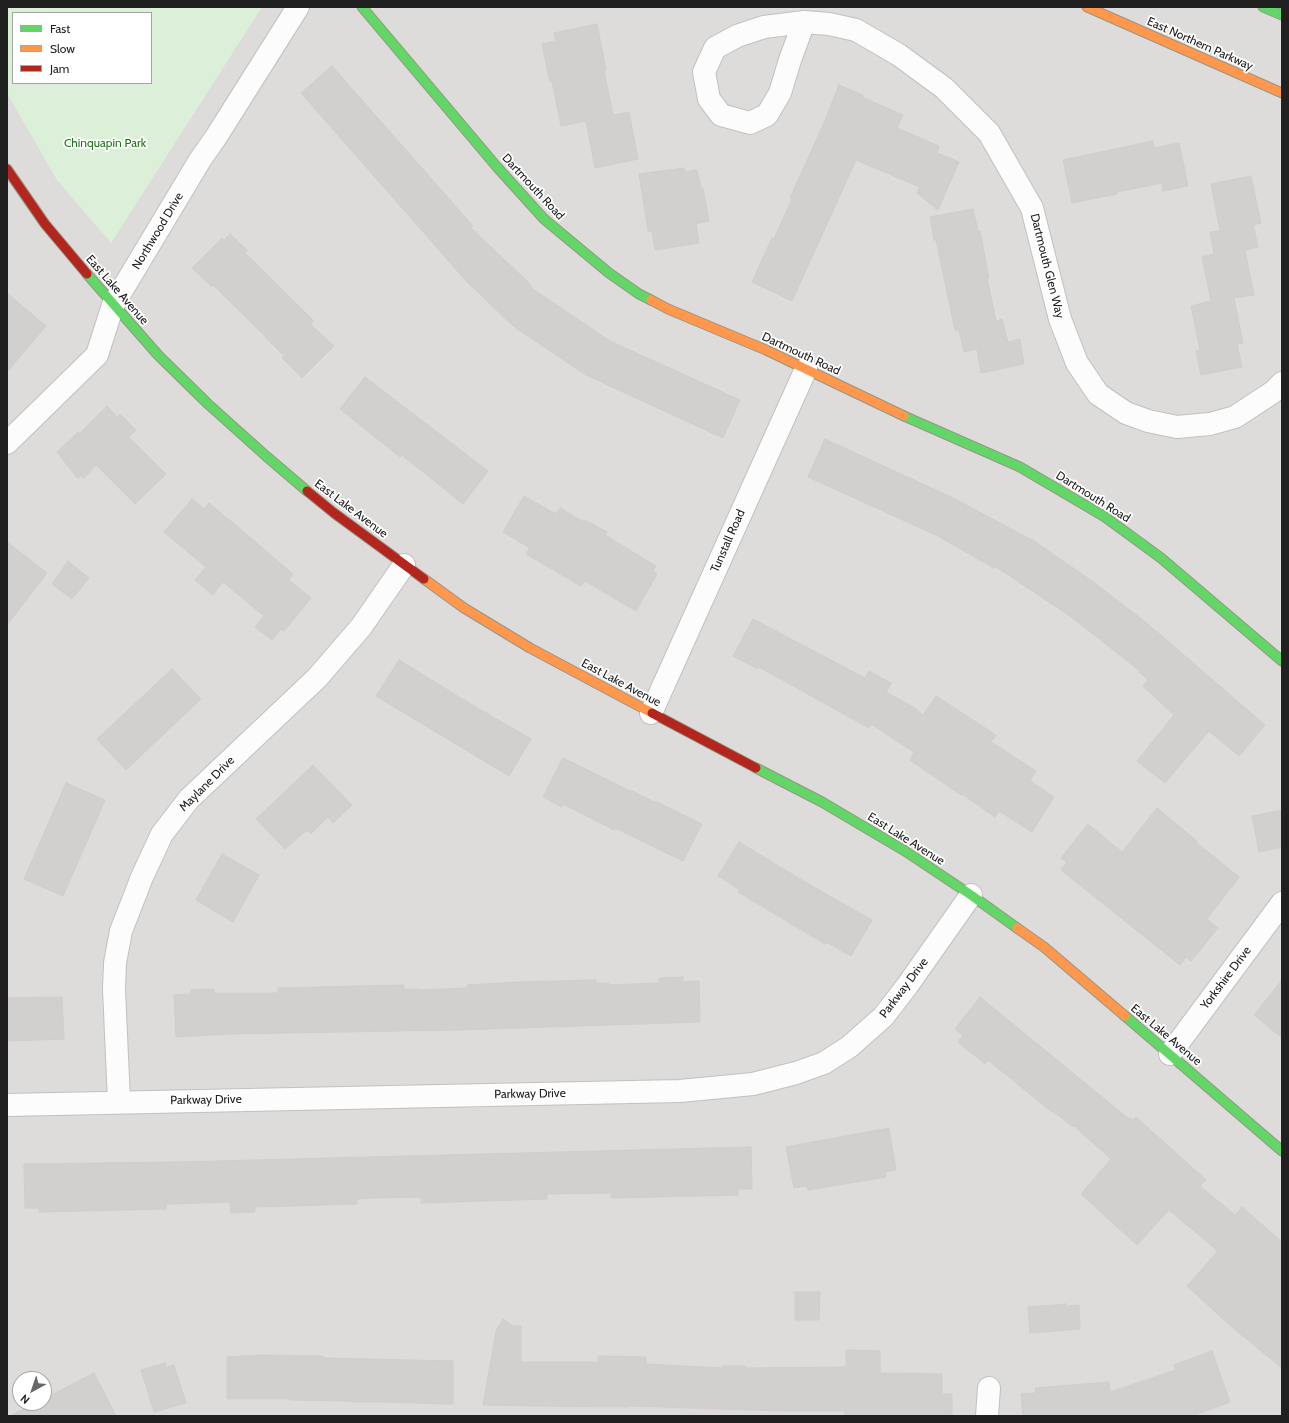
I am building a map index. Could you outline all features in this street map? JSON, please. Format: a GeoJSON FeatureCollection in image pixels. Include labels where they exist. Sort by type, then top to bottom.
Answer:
{"type":"FeatureCollection","features":[{"type":"Feature","properties":{"kind":"street","name":"Northwood Drive"},"geometry":{"type":"LineString","coordinates":[[7,442],[97,355],[113,305],[200,160],[298,7]]}},
{"type":"Feature","properties":{"kind":"street","name":"Dartmouth Road"},"geometry":{"type":"LineString","coordinates":[[362,7],[496,167],[544,219],[581,251],[639,294],[668,309],[766,350],[918,422],[1020,467],[1106,517],[1161,558],[1282,661]]}},
{"type":"Feature","properties":{"kind":"street","name":"East Northern Parkway"},"geometry":{"type":"LineString","coordinates":[[1087,7],[1282,93]]}},
{"type":"Feature","properties":{"kind":"street"},"geometry":{"type":"LineString","coordinates":[[1263,7],[1282,15]]}},
{"type":"Feature","properties":{"kind":"street","name":"Dartmouth Glen Way"},"geometry":{"type":"LineString","coordinates":[[804,22],[780,93],[767,115],[750,123],[721,115],[709,99],[704,72],[715,48],[737,36],[764,27],[804,22],[829,24],[856,30],[899,56],[944,88],[989,133],[1032,208],[1060,319],[1077,363],[1098,394],[1126,413],[1148,422],[1177,427],[1210,424],[1235,417],[1273,392],[1282,383]]}},
{"type":"Feature","properties":{"kind":"street","name":"East Lake Avenue"},"geometry":{"type":"LineString","coordinates":[[7,169],[45,224],[113,305],[158,355],[208,404],[266,456],[334,513],[464,608],[530,648],[822,802],[905,851],[972,895],[1044,948],[1282,1151]]}},
{"type":"Feature","properties":{"kind":"street","name":"Tunstall Road"},"geometry":{"type":"LineString","coordinates":[[651,713],[806,369]]}},
{"type":"Feature","properties":{"kind":"street","name":"Maylane Drive"},"geometry":{"type":"LineString","coordinates":[[119,1102],[114,989],[115,963],[121,931],[142,877],[162,834],[189,799],[316,678],[361,627],[404,565]]}},
{"type":"Feature","properties":{"kind":"street","name":"Parkway Drive"},"geometry":{"type":"LineString","coordinates":[[7,1105],[680,1091],[753,1084],[796,1074],[824,1063],[850,1047],[883,1017],[972,895]]}},
{"type":"Feature","properties":{"kind":"street","name":"Yorkshire Drive"},"geometry":{"type":"LineString","coordinates":[[1170,1054],[1282,903]]}},
{"type":"Feature","properties":{"kind":"street"},"geometry":{"type":"LineString","coordinates":[[987,1416],[989,1388]]}},
{"type":"Feature","properties":{"kind":"shaded area"},"geometry":{"type":"Polygon","coordinates":[[[7,7],[1282,7],[1282,1416],[7,1416],[7,7]]]}},
{"type":"Feature","properties":{"kind":"green space","name":"Chinquapin Park"},"geometry":{"type":"Polygon","coordinates":[[[7,7],[262,7],[111,243],[57,180],[7,93],[7,7]]]}},
{"type":"Feature","properties":{"kind":"building"},"geometry":{"type":"Polygon","coordinates":[[[597,24],[606,70],[604,71],[613,115],[629,112],[638,159],[595,168],[586,121],[561,126],[552,81],[550,82],[542,44],[556,41],[554,33],[597,24]]]}},
{"type":"Feature","properties":{"kind":"building"},"geometry":{"type":"Polygon","coordinates":[[[332,66],[473,226],[471,228],[528,282],[533,289],[610,341],[740,400],[723,438],[586,375],[513,326],[468,283],[301,93],[332,66]]]}},
{"type":"Feature","properties":{"kind":"building"},"geometry":{"type":"Polygon","coordinates":[[[839,85],[903,115],[897,128],[939,146],[937,153],[959,162],[938,210],[917,193],[920,187],[856,160],[792,301],[752,282],[792,199],[790,198],[823,125],[839,85]]]}},
{"type":"Feature","properties":{"kind":"building"},"geometry":{"type":"Polygon","coordinates":[[[1153,141],[1154,148],[1179,143],[1188,186],[1163,191],[1162,183],[1072,203],[1063,160],[1153,141]]]}},
{"type":"Feature","properties":{"kind":"building"},"geometry":{"type":"Polygon","coordinates":[[[684,168],[685,172],[697,170],[701,188],[703,188],[709,221],[696,224],[699,243],[655,250],[652,231],[648,231],[639,174],[684,168]]]}},
{"type":"Feature","properties":{"kind":"building"},"geometry":{"type":"Polygon","coordinates":[[[1251,176],[1261,223],[1253,225],[1258,247],[1245,250],[1254,295],[1234,298],[1243,343],[1237,344],[1242,367],[1201,375],[1196,351],[1200,350],[1191,306],[1211,301],[1202,257],[1214,254],[1210,232],[1220,231],[1211,184],[1251,176]]]}},
{"type":"Feature","properties":{"kind":"building"},"geometry":{"type":"Polygon","coordinates":[[[973,209],[978,232],[980,231],[989,278],[987,278],[996,321],[1002,319],[1008,342],[1020,339],[1024,364],[981,373],[977,349],[964,352],[959,330],[955,330],[930,217],[973,209]]]}},
{"type":"Feature","properties":{"kind":"building"},"geometry":{"type":"Polygon","coordinates":[[[230,234],[247,250],[245,253],[314,321],[310,324],[334,346],[302,378],[282,358],[284,356],[266,337],[213,285],[212,287],[192,268],[222,238],[224,240],[230,234]]]}},
{"type":"Feature","properties":{"kind":"building"},"geometry":{"type":"Polygon","coordinates":[[[7,293],[46,326],[7,372],[7,293]]]}},
{"type":"Feature","properties":{"kind":"building"},"geometry":{"type":"Polygon","coordinates":[[[365,377],[488,471],[463,504],[402,455],[400,457],[340,409],[365,377]]]}},
{"type":"Feature","properties":{"kind":"building"},"geometry":{"type":"Polygon","coordinates":[[[107,406],[117,417],[120,414],[136,430],[129,437],[166,474],[135,504],[96,465],[84,478],[81,475],[78,479],[57,452],[78,432],[79,434],[107,406]]]}},
{"type":"Feature","properties":{"kind":"building"},"geometry":{"type":"Polygon","coordinates":[[[825,439],[953,498],[1034,541],[1092,581],[1148,624],[1265,725],[1239,756],[1209,731],[1165,783],[1137,761],[1174,715],[1143,686],[1148,680],[1139,672],[1140,671],[1070,616],[995,566],[994,568],[938,536],[808,477],[825,439]]]}},
{"type":"Feature","properties":{"kind":"building"},"geometry":{"type":"Polygon","coordinates":[[[524,496],[556,514],[560,508],[584,522],[585,520],[607,532],[605,535],[656,566],[653,571],[657,574],[636,611],[585,581],[581,586],[526,554],[530,548],[503,532],[524,496]]]}},
{"type":"Feature","properties":{"kind":"building"},"geometry":{"type":"Polygon","coordinates":[[[192,499],[204,509],[209,503],[293,574],[289,580],[311,598],[284,631],[281,629],[272,640],[255,627],[264,616],[223,582],[213,595],[195,580],[206,567],[164,532],[192,499]]]}},
{"type":"Feature","properties":{"kind":"building"},"geometry":{"type":"Polygon","coordinates":[[[7,542],[47,573],[7,625],[7,542]]]}},
{"type":"Feature","properties":{"kind":"building"},"geometry":{"type":"Polygon","coordinates":[[[68,561],[89,578],[72,599],[52,584],[68,561]]]}},
{"type":"Feature","properties":{"kind":"building"},"geometry":{"type":"Polygon","coordinates":[[[753,619],[865,678],[869,671],[891,683],[886,692],[915,708],[923,715],[936,696],[996,735],[991,742],[1036,771],[1030,781],[1054,797],[1032,832],[999,811],[995,817],[962,794],[961,795],[910,760],[914,752],[871,724],[869,728],[759,667],[758,669],[733,656],[753,619]]]}},
{"type":"Feature","properties":{"kind":"building"},"geometry":{"type":"Polygon","coordinates":[[[399,660],[531,739],[509,776],[376,696],[399,660]]]}},
{"type":"Feature","properties":{"kind":"building"},"geometry":{"type":"Polygon","coordinates":[[[172,669],[201,699],[126,770],[97,739],[172,669]]]}},
{"type":"Feature","properties":{"kind":"building"},"geometry":{"type":"Polygon","coordinates":[[[563,758],[702,824],[683,861],[615,828],[614,830],[563,804],[562,807],[543,797],[563,758]]]}},
{"type":"Feature","properties":{"kind":"building"},"geometry":{"type":"Polygon","coordinates":[[[313,765],[352,805],[333,823],[328,817],[311,834],[307,830],[285,849],[256,819],[313,765]]]}},
{"type":"Feature","properties":{"kind":"building"},"geometry":{"type":"Polygon","coordinates":[[[66,783],[105,800],[63,896],[24,879],[66,783]]]}},
{"type":"Feature","properties":{"kind":"building"},"geometry":{"type":"Polygon","coordinates":[[[1157,808],[1239,877],[1207,919],[1218,928],[1191,961],[1186,957],[1180,965],[1061,870],[1067,862],[1061,858],[1088,824],[1122,852],[1157,808]]]}},
{"type":"Feature","properties":{"kind":"building"},"geometry":{"type":"Polygon","coordinates":[[[1282,810],[1282,847],[1259,852],[1252,816],[1282,810]]]}},
{"type":"Feature","properties":{"kind":"building"},"geometry":{"type":"Polygon","coordinates":[[[739,842],[872,920],[851,956],[826,942],[825,944],[738,892],[740,890],[718,876],[739,842]]]}},
{"type":"Feature","properties":{"kind":"building"},"geometry":{"type":"Polygon","coordinates":[[[222,854],[259,875],[233,922],[196,900],[222,854]]]}},
{"type":"Feature","properties":{"kind":"building"},"geometry":{"type":"Polygon","coordinates":[[[683,977],[683,982],[699,981],[700,1022],[456,1030],[228,1034],[176,1037],[174,995],[191,994],[191,990],[214,989],[214,993],[278,993],[278,988],[404,985],[404,989],[419,990],[467,988],[467,985],[520,982],[596,980],[596,983],[609,983],[609,985],[659,983],[659,978],[683,977]]]}},
{"type":"Feature","properties":{"kind":"building"},"geometry":{"type":"Polygon","coordinates":[[[1282,980],[1282,1038],[1254,1015],[1282,980]]]}},
{"type":"Feature","properties":{"kind":"building"},"geometry":{"type":"Polygon","coordinates":[[[62,997],[64,1039],[7,1041],[7,998],[62,997]]]}},
{"type":"Feature","properties":{"kind":"building"},"geometry":{"type":"Polygon","coordinates":[[[980,997],[1129,1119],[1130,1118],[1133,1120],[1136,1117],[1206,1180],[1200,1186],[1235,1215],[1242,1207],[1282,1242],[1282,1368],[1233,1328],[1187,1286],[1218,1251],[1169,1210],[1137,1245],[1081,1194],[1111,1159],[1074,1126],[1073,1127],[1053,1111],[1052,1112],[988,1060],[985,1064],[958,1042],[963,1035],[955,1029],[980,997]]]}},
{"type":"Feature","properties":{"kind":"building"},"geometry":{"type":"Polygon","coordinates":[[[889,1128],[896,1170],[885,1172],[886,1177],[808,1190],[807,1186],[794,1188],[786,1147],[889,1128]]]}},
{"type":"Feature","properties":{"kind":"building"},"geometry":{"type":"Polygon","coordinates":[[[751,1147],[752,1189],[738,1189],[738,1195],[611,1198],[611,1193],[547,1194],[547,1199],[421,1203],[421,1197],[370,1198],[357,1199],[357,1204],[255,1207],[255,1212],[231,1213],[230,1202],[166,1204],[166,1209],[39,1212],[39,1208],[25,1208],[24,1164],[179,1162],[751,1147]]]}},
{"type":"Feature","properties":{"kind":"building"},"geometry":{"type":"Polygon","coordinates":[[[795,1292],[820,1292],[819,1320],[795,1320],[795,1292]]]}},
{"type":"Feature","properties":{"kind":"building"},"geometry":{"type":"Polygon","coordinates":[[[1066,1304],[1066,1306],[1079,1305],[1080,1329],[1030,1333],[1028,1307],[1066,1304]]]}},
{"type":"Feature","properties":{"kind":"building"},"geometry":{"type":"Polygon","coordinates":[[[503,1319],[513,1326],[521,1326],[521,1362],[598,1362],[598,1356],[646,1357],[646,1364],[722,1368],[722,1366],[746,1366],[746,1368],[846,1367],[846,1350],[880,1351],[880,1373],[942,1374],[942,1394],[952,1394],[952,1416],[844,1416],[845,1411],[784,1411],[629,1406],[483,1405],[496,1331],[503,1319]]]}},
{"type":"Feature","properties":{"kind":"building"},"geometry":{"type":"Polygon","coordinates":[[[1212,1351],[1230,1402],[1192,1416],[1023,1416],[1021,1394],[1036,1393],[1035,1388],[1109,1382],[1110,1392],[1176,1370],[1174,1365],[1212,1351]]]}},
{"type":"Feature","properties":{"kind":"building"},"geometry":{"type":"Polygon","coordinates":[[[261,1355],[453,1361],[453,1404],[290,1399],[227,1399],[227,1357],[261,1355]]]}},
{"type":"Feature","properties":{"kind":"building"},"geometry":{"type":"Polygon","coordinates":[[[165,1363],[166,1367],[174,1365],[186,1403],[154,1412],[141,1370],[165,1363]]]}},
{"type":"Feature","properties":{"kind":"building"},"geometry":{"type":"Polygon","coordinates":[[[94,1373],[116,1416],[10,1416],[20,1411],[52,1411],[52,1395],[94,1373]]]}},
{"type":"Feature","properties":{"kind":"traffic: fast"},"geometry":{"type":"LineString","coordinates":[[362,7],[497,167],[544,219],[609,273],[639,294],[651,300]]}},
{"type":"Feature","properties":{"kind":"traffic: fast"},"geometry":{"type":"LineString","coordinates":[[1263,7],[1282,15]]}},
{"type":"Feature","properties":{"kind":"traffic: fast"},"geometry":{"type":"LineString","coordinates":[[87,274],[158,355],[208,404],[307,491]]}},
{"type":"Feature","properties":{"kind":"traffic: fast"},"geometry":{"type":"LineString","coordinates":[[904,416],[1020,467],[1105,517],[1161,558],[1282,661]]}},
{"type":"Feature","properties":{"kind":"traffic: fast"},"geometry":{"type":"LineString","coordinates":[[756,768],[822,802],[905,851],[1017,928]]}},
{"type":"Feature","properties":{"kind":"traffic: fast"},"geometry":{"type":"LineString","coordinates":[[1125,1016],[1282,1151]]}},
{"type":"Feature","properties":{"kind":"traffic: slow"},"geometry":{"type":"LineString","coordinates":[[1087,7],[1282,93]]}},
{"type":"Feature","properties":{"kind":"traffic: slow"},"geometry":{"type":"LineString","coordinates":[[651,300],[668,309],[766,350],[904,416]]}},
{"type":"Feature","properties":{"kind":"traffic: slow"},"geometry":{"type":"LineString","coordinates":[[424,579],[464,608],[530,648],[652,713]]}},
{"type":"Feature","properties":{"kind":"traffic: slow"},"geometry":{"type":"LineString","coordinates":[[1017,928],[1044,947],[1125,1016]]}},
{"type":"Feature","properties":{"kind":"traffic: jam"},"geometry":{"type":"LineString","coordinates":[[7,169],[45,224],[87,274]]}},
{"type":"Feature","properties":{"kind":"traffic: jam"},"geometry":{"type":"LineString","coordinates":[[307,491],[334,513],[424,579]]}},
{"type":"Feature","properties":{"kind":"traffic: jam"},"geometry":{"type":"LineString","coordinates":[[652,713],[756,768]]}}]}
